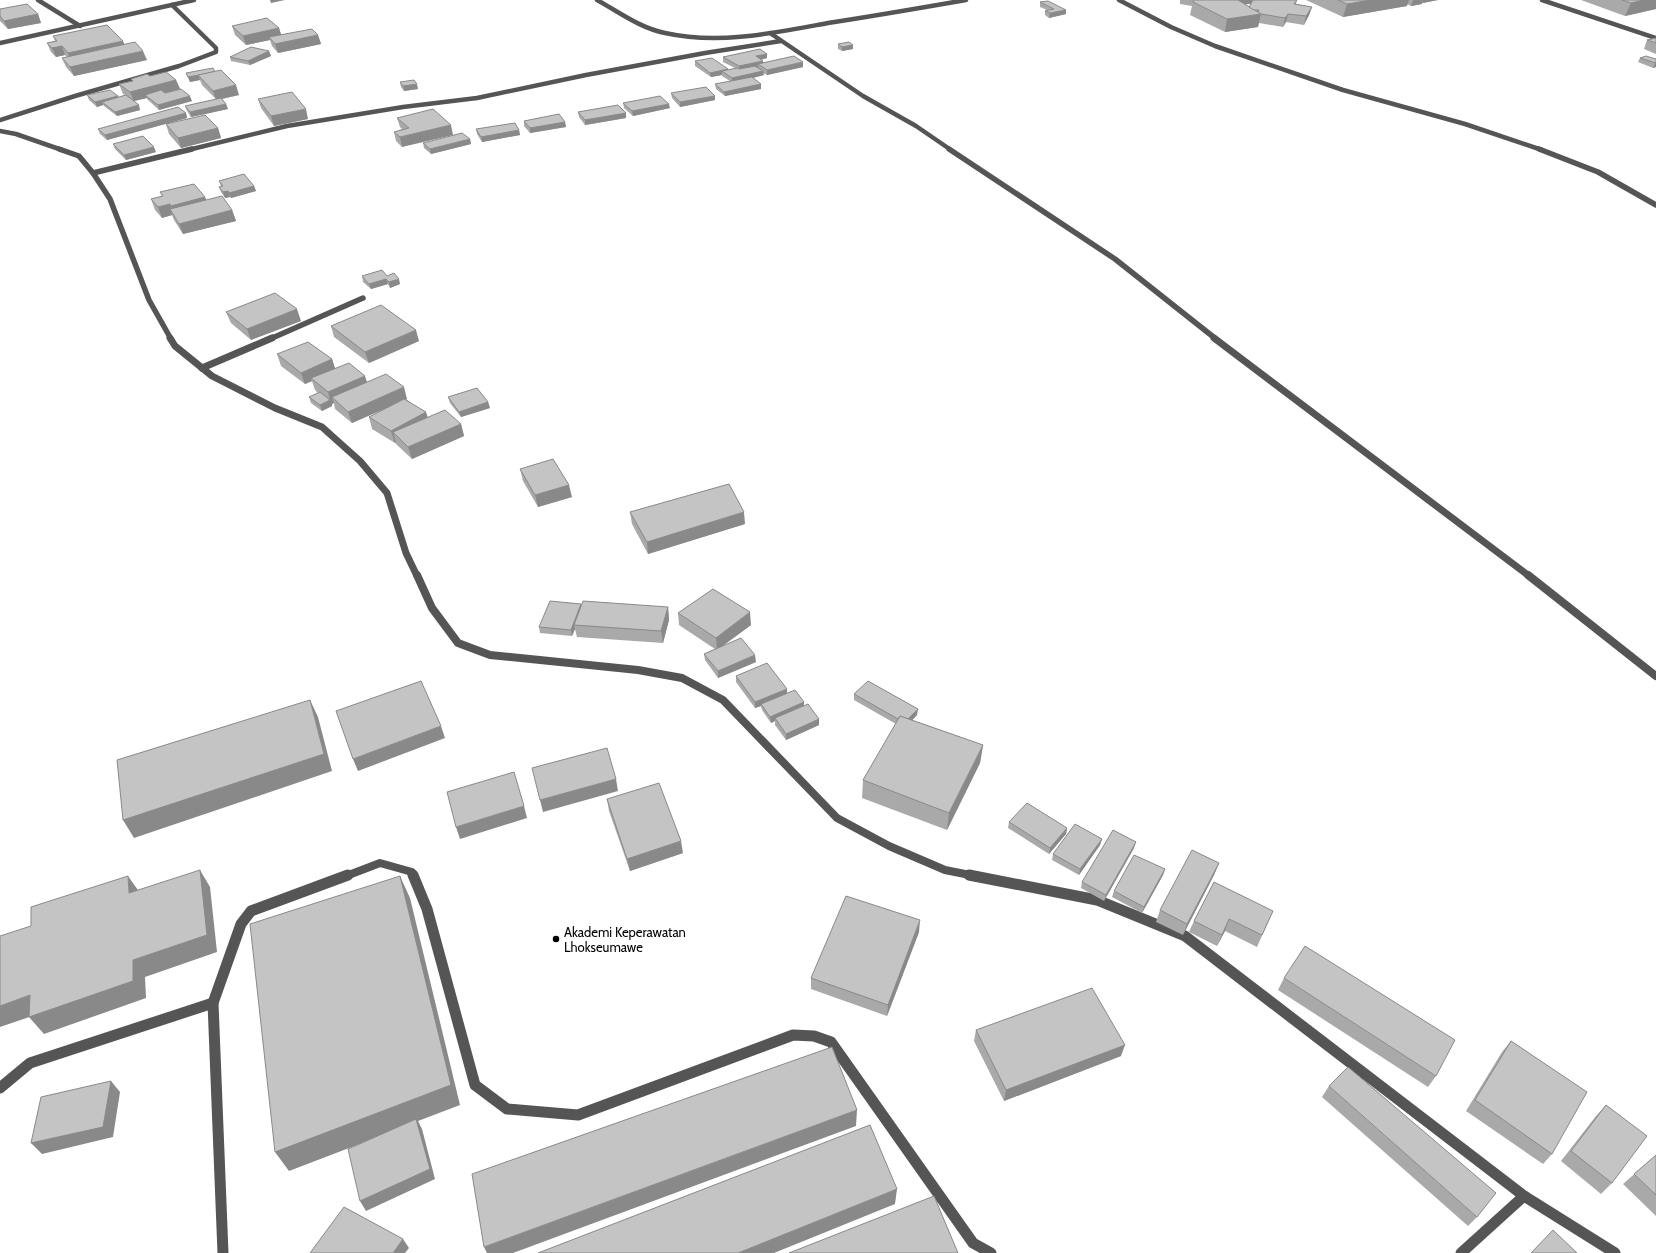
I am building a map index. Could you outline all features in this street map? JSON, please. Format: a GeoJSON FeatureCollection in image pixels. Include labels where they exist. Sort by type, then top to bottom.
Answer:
{"type":"FeatureCollection","features":[{"type":"Feature","properties":{"kind":"street"},"geometry":{"type":"LineString","coordinates":[[38,0],[80,26]]}},
{"type":"Feature","properties":{"kind":"street"},"geometry":{"type":"LineString","coordinates":[[0,43],[194,0]]}},
{"type":"Feature","properties":{"kind":"street"},"geometry":{"type":"LineString","coordinates":[[597,0],[644,26],[664,33],[709,38],[770,33],[966,0]]}},
{"type":"Feature","properties":{"kind":"street"},"geometry":{"type":"LineString","coordinates":[[1119,0],[1171,27],[1215,46],[1343,90],[1465,124],[1545,151],[1598,172],[1656,205]]}},
{"type":"Feature","properties":{"kind":"street"},"geometry":{"type":"LineString","coordinates":[[1542,0],[1656,38]]}},
{"type":"Feature","properties":{"kind":"street"},"geometry":{"type":"LineString","coordinates":[[0,120],[179,66],[216,52],[216,48],[172,5]]}},
{"type":"Feature","properties":{"kind":"street"},"geometry":{"type":"LineString","coordinates":[[770,33],[863,96],[916,126],[982,172],[1115,259],[1207,332],[1571,608],[1656,676]]}},
{"type":"Feature","properties":{"kind":"street"},"geometry":{"type":"LineString","coordinates":[[93,174],[287,126],[403,107],[477,98],[601,72],[781,41]]}},
{"type":"Feature","properties":{"kind":"street"},"geometry":{"type":"LineString","coordinates":[[0,131],[16,134],[79,156],[110,199],[149,300],[175,346],[212,376],[275,408],[322,427],[360,461],[387,493],[406,553],[432,608],[458,643],[490,655],[638,670],[682,678],[723,700],[837,818],[889,846],[945,870],[1098,900],[1184,936],[1524,1196],[1615,1253]]}},
{"type":"Feature","properties":{"kind":"street"},"geometry":{"type":"LineString","coordinates":[[202,368],[363,298]]}},
{"type":"Feature","properties":{"kind":"street"},"geometry":{"type":"LineString","coordinates":[[222,1253],[213,1003],[241,924],[251,911],[380,863],[412,872],[427,909],[475,1086],[507,1109],[578,1115],[792,1035],[814,1036],[831,1042],[974,1243],[991,1253]]}},
{"type":"Feature","properties":{"kind":"street"},"geometry":{"type":"LineString","coordinates":[[0,1088],[30,1063],[213,1003]]}},
{"type":"Feature","properties":{"kind":"street"},"geometry":{"type":"LineString","coordinates":[[1461,1253],[1524,1196]]}},
{"type":"Feature","properties":{"kind":"building"},"geometry":{"type":"Polygon","coordinates":[[[1194,0],[1238,0],[1261,14],[1227,19],[1193,2],[1194,0]]]}},
{"type":"Feature","properties":{"kind":"building"},"geometry":{"type":"Polygon","coordinates":[[[1253,0],[1297,0],[1294,4],[1312,7],[1306,16],[1288,14],[1285,18],[1261,14],[1258,12],[1259,10],[1254,10],[1249,7],[1253,0]]]}},
{"type":"Feature","properties":{"kind":"building"},"geometry":{"type":"Polygon","coordinates":[[[1338,0],[1371,0],[1347,4],[1338,0]]]}},
{"type":"Feature","properties":{"kind":"building"},"geometry":{"type":"Polygon","coordinates":[[[1622,0],[1644,0],[1631,3],[1622,0]]]}},
{"type":"Feature","properties":{"kind":"building"},"geometry":{"type":"Polygon","coordinates":[[[1048,1],[1066,10],[1050,13],[1045,11],[1054,9],[1040,2],[1048,1]]]}},
{"type":"Feature","properties":{"kind":"building"},"geometry":{"type":"Polygon","coordinates":[[[27,4],[38,14],[4,21],[0,16],[0,9],[27,4]]]}},
{"type":"Feature","properties":{"kind":"building"},"geometry":{"type":"Polygon","coordinates":[[[267,18],[279,28],[243,36],[232,26],[267,18]]]}},
{"type":"Feature","properties":{"kind":"building"},"geometry":{"type":"Polygon","coordinates":[[[107,25],[123,41],[68,53],[62,46],[52,48],[47,43],[57,41],[53,36],[107,25]]]}},
{"type":"Feature","properties":{"kind":"building"},"geometry":{"type":"Polygon","coordinates":[[[312,29],[318,35],[275,44],[269,37],[312,29]]]}},
{"type":"Feature","properties":{"kind":"building"},"geometry":{"type":"Polygon","coordinates":[[[1656,38],[1656,43],[1647,40],[1656,38]]]}},
{"type":"Feature","properties":{"kind":"building"},"geometry":{"type":"Polygon","coordinates":[[[135,42],[143,51],[70,67],[62,58],[135,42]]]}},
{"type":"Feature","properties":{"kind":"building"},"geometry":{"type":"Polygon","coordinates":[[[849,42],[853,45],[842,47],[838,44],[849,42]]]}},
{"type":"Feature","properties":{"kind":"building"},"geometry":{"type":"Polygon","coordinates":[[[251,47],[269,51],[248,61],[230,57],[251,47]]]}},
{"type":"Feature","properties":{"kind":"building"},"geometry":{"type":"Polygon","coordinates":[[[760,49],[767,54],[756,56],[763,61],[739,66],[723,57],[760,49]]]}},
{"type":"Feature","properties":{"kind":"building"},"geometry":{"type":"Polygon","coordinates":[[[794,56],[803,62],[767,70],[758,64],[794,56]]]}},
{"type":"Feature","properties":{"kind":"building"},"geometry":{"type":"Polygon","coordinates":[[[1646,56],[1656,59],[1656,63],[1640,58],[1646,56]]]}},
{"type":"Feature","properties":{"kind":"building"},"geometry":{"type":"Polygon","coordinates":[[[712,58],[728,69],[710,73],[695,61],[712,58]]]}},
{"type":"Feature","properties":{"kind":"building"},"geometry":{"type":"Polygon","coordinates":[[[755,66],[763,71],[732,78],[722,71],[737,68],[739,69],[755,66]]]}},
{"type":"Feature","properties":{"kind":"building"},"geometry":{"type":"Polygon","coordinates":[[[213,68],[215,72],[188,77],[186,73],[213,68]]]}},
{"type":"Feature","properties":{"kind":"building"},"geometry":{"type":"Polygon","coordinates":[[[221,70],[236,85],[213,91],[198,75],[221,70]]]}},
{"type":"Feature","properties":{"kind":"building"},"geometry":{"type":"Polygon","coordinates":[[[166,72],[176,80],[130,92],[119,84],[133,81],[131,79],[147,74],[150,76],[166,72]]]}},
{"type":"Feature","properties":{"kind":"building"},"geometry":{"type":"Polygon","coordinates":[[[752,77],[761,84],[724,92],[715,84],[752,77]]]}},
{"type":"Feature","properties":{"kind":"building"},"geometry":{"type":"Polygon","coordinates":[[[414,80],[417,84],[403,86],[400,82],[414,80]]]}},
{"type":"Feature","properties":{"kind":"building"},"geometry":{"type":"Polygon","coordinates":[[[706,87],[715,96],[680,102],[671,93],[706,87]]]}},
{"type":"Feature","properties":{"kind":"building"},"geometry":{"type":"Polygon","coordinates":[[[181,89],[190,96],[158,105],[145,95],[161,90],[165,93],[181,89]]]}},
{"type":"Feature","properties":{"kind":"building"},"geometry":{"type":"Polygon","coordinates":[[[110,90],[118,96],[95,102],[87,95],[110,90]]]}},
{"type":"Feature","properties":{"kind":"building"},"geometry":{"type":"Polygon","coordinates":[[[292,92],[306,109],[271,116],[258,99],[292,92]]]}},
{"type":"Feature","properties":{"kind":"building"},"geometry":{"type":"Polygon","coordinates":[[[126,95],[139,105],[115,112],[102,102],[126,95]]]}},
{"type":"Feature","properties":{"kind":"building"},"geometry":{"type":"Polygon","coordinates":[[[660,96],[669,104],[632,111],[623,103],[660,96]]]}},
{"type":"Feature","properties":{"kind":"building"},"geometry":{"type":"Polygon","coordinates":[[[221,98],[226,104],[190,112],[185,106],[221,98]]]}},
{"type":"Feature","properties":{"kind":"building"},"geometry":{"type":"Polygon","coordinates":[[[618,105],[626,113],[585,120],[578,112],[618,105]]]}},
{"type":"Feature","properties":{"kind":"building"},"geometry":{"type":"Polygon","coordinates":[[[178,107],[186,113],[105,135],[98,129],[178,107]]]}},
{"type":"Feature","properties":{"kind":"building"},"geometry":{"type":"Polygon","coordinates":[[[433,109],[451,125],[400,137],[394,132],[409,128],[397,118],[433,109]]]}},
{"type":"Feature","properties":{"kind":"building"},"geometry":{"type":"Polygon","coordinates":[[[559,114],[565,122],[530,128],[524,121],[559,114]]]}},
{"type":"Feature","properties":{"kind":"building"},"geometry":{"type":"Polygon","coordinates":[[[205,115],[218,128],[178,138],[166,124],[205,115]]]}},
{"type":"Feature","properties":{"kind":"building"},"geometry":{"type":"Polygon","coordinates":[[[515,123],[519,130],[481,137],[476,129],[515,123]]]}},
{"type":"Feature","properties":{"kind":"building"},"geometry":{"type":"Polygon","coordinates":[[[462,133],[470,139],[430,149],[423,143],[462,133]]]}},
{"type":"Feature","properties":{"kind":"building"},"geometry":{"type":"Polygon","coordinates":[[[143,136],[154,147],[124,155],[113,144],[143,136]]]}},
{"type":"Feature","properties":{"kind":"building"},"geometry":{"type":"Polygon","coordinates":[[[244,174],[254,186],[229,193],[228,191],[223,192],[219,187],[223,186],[219,181],[244,174]]]}},
{"type":"Feature","properties":{"kind":"building"},"geometry":{"type":"Polygon","coordinates":[[[194,184],[205,197],[171,206],[170,204],[158,207],[151,199],[163,196],[160,192],[194,184]]]}},
{"type":"Feature","properties":{"kind":"building"},"geometry":{"type":"Polygon","coordinates":[[[222,196],[232,210],[179,224],[170,209],[222,196]]]}},
{"type":"Feature","properties":{"kind":"building"},"geometry":{"type":"Polygon","coordinates":[[[382,270],[387,276],[394,273],[399,279],[389,282],[386,279],[369,284],[362,276],[382,270]]]}},
{"type":"Feature","properties":{"kind":"building"},"geometry":{"type":"Polygon","coordinates":[[[275,293],[297,309],[247,329],[226,312],[275,293]]]}},
{"type":"Feature","properties":{"kind":"building"},"geometry":{"type":"Polygon","coordinates":[[[381,305],[416,330],[365,352],[331,326],[381,305]]]}},
{"type":"Feature","properties":{"kind":"building"},"geometry":{"type":"Polygon","coordinates":[[[308,342],[332,359],[301,373],[277,354],[308,342]]]}},
{"type":"Feature","properties":{"kind":"building"},"geometry":{"type":"Polygon","coordinates":[[[349,363],[365,376],[328,392],[311,378],[349,363]]]}},
{"type":"Feature","properties":{"kind":"building"},"geometry":{"type":"Polygon","coordinates":[[[386,374],[404,387],[348,412],[332,397],[386,374]]]}},
{"type":"Feature","properties":{"kind":"building"},"geometry":{"type":"Polygon","coordinates":[[[477,388],[488,402],[459,412],[448,397],[477,388]]]}},
{"type":"Feature","properties":{"kind":"building"},"geometry":{"type":"Polygon","coordinates":[[[320,392],[330,400],[320,405],[309,397],[320,392]]]}},
{"type":"Feature","properties":{"kind":"building"},"geometry":{"type":"Polygon","coordinates":[[[404,399],[426,412],[391,431],[369,417],[404,399]]]}},
{"type":"Feature","properties":{"kind":"building"},"geometry":{"type":"Polygon","coordinates":[[[445,410],[461,424],[408,447],[393,432],[445,410]]]}},
{"type":"Feature","properties":{"kind":"building"},"geometry":{"type":"Polygon","coordinates":[[[553,459],[569,485],[535,495],[520,469],[553,459]]]}},
{"type":"Feature","properties":{"kind":"building"},"geometry":{"type":"Polygon","coordinates":[[[729,484],[744,512],[647,542],[630,512],[729,484]]]}},
{"type":"Feature","properties":{"kind":"building"},"geometry":{"type":"Polygon","coordinates":[[[713,589],[750,612],[716,638],[678,613],[713,589]]]}},
{"type":"Feature","properties":{"kind":"building"},"geometry":{"type":"Polygon","coordinates":[[[550,601],[581,604],[571,630],[539,627],[550,601]]]}},
{"type":"Feature","properties":{"kind":"building"},"geometry":{"type":"Polygon","coordinates":[[[583,601],[668,607],[661,631],[574,625],[583,601]]]}},
{"type":"Feature","properties":{"kind":"building"},"geometry":{"type":"Polygon","coordinates":[[[741,638],[755,655],[718,671],[704,654],[741,638]]]}},
{"type":"Feature","properties":{"kind":"building"},"geometry":{"type":"Polygon","coordinates":[[[767,663],[787,689],[755,702],[736,676],[767,663]]]}},
{"type":"Feature","properties":{"kind":"building"},"geometry":{"type":"Polygon","coordinates":[[[421,681],[441,726],[353,759],[336,711],[421,681]]]}},
{"type":"Feature","properties":{"kind":"building"},"geometry":{"type":"Polygon","coordinates":[[[868,681],[918,709],[908,719],[900,716],[898,719],[854,694],[868,681]]]}},
{"type":"Feature","properties":{"kind":"building"},"geometry":{"type":"Polygon","coordinates":[[[795,690],[804,702],[770,717],[761,704],[795,690]]]}},
{"type":"Feature","properties":{"kind":"building"},"geometry":{"type":"Polygon","coordinates":[[[310,700],[324,754],[123,820],[117,760],[310,700]]]}},
{"type":"Feature","properties":{"kind":"building"},"geometry":{"type":"Polygon","coordinates":[[[808,704],[819,719],[786,734],[775,718],[808,704]]]}},
{"type":"Feature","properties":{"kind":"building"},"geometry":{"type":"Polygon","coordinates":[[[900,716],[983,745],[949,813],[863,780],[900,716]]]}},
{"type":"Feature","properties":{"kind":"building"},"geometry":{"type":"Polygon","coordinates":[[[607,748],[616,779],[540,800],[532,768],[607,748]]]}},
{"type":"Feature","properties":{"kind":"building"},"geometry":{"type":"Polygon","coordinates":[[[514,772],[524,806],[456,827],[447,792],[514,772]]]}},
{"type":"Feature","properties":{"kind":"building"},"geometry":{"type":"Polygon","coordinates":[[[659,783],[681,841],[627,859],[607,799],[659,783]]]}},
{"type":"Feature","properties":{"kind":"building"},"geometry":{"type":"Polygon","coordinates":[[[1027,803],[1067,828],[1050,848],[1009,822],[1027,803]]]}},
{"type":"Feature","properties":{"kind":"building"},"geometry":{"type":"Polygon","coordinates":[[[1075,824],[1102,839],[1080,869],[1053,854],[1075,824]]]}},
{"type":"Feature","properties":{"kind":"building"},"geometry":{"type":"Polygon","coordinates":[[[1113,830],[1136,842],[1106,895],[1082,882],[1113,830]]]}},
{"type":"Feature","properties":{"kind":"building"},"geometry":{"type":"Polygon","coordinates":[[[1192,850],[1219,863],[1187,924],[1160,910],[1192,850]]]}},
{"type":"Feature","properties":{"kind":"building"},"geometry":{"type":"Polygon","coordinates":[[[1134,855],[1165,869],[1144,907],[1114,891],[1134,855]]]}},
{"type":"Feature","properties":{"kind":"building"},"geometry":{"type":"Polygon","coordinates":[[[200,870],[207,935],[133,960],[133,981],[29,1017],[30,995],[0,1006],[0,936],[31,926],[31,907],[128,876],[129,893],[200,870]]]}},
{"type":"Feature","properties":{"kind":"building"},"geometry":{"type":"Polygon","coordinates":[[[400,876],[451,1085],[275,1152],[250,924],[400,876]]]}},
{"type":"Feature","properties":{"kind":"building"},"geometry":{"type":"Polygon","coordinates":[[[1214,882],[1273,911],[1262,935],[1229,919],[1222,935],[1194,921],[1214,882]]]}},
{"type":"Feature","properties":{"kind":"building"},"geometry":{"type":"Polygon","coordinates":[[[846,896],[920,920],[888,1005],[811,978],[846,896]]]}},
{"type":"Feature","properties":{"kind":"building"},"geometry":{"type":"Polygon","coordinates":[[[1305,946],[1455,1040],[1436,1076],[1284,978],[1305,946]]]}},
{"type":"Feature","properties":{"kind":"building"},"geometry":{"type":"Polygon","coordinates":[[[1092,988],[1125,1045],[1006,1090],[976,1030],[1092,988]]]}},
{"type":"Feature","properties":{"kind":"building"},"geometry":{"type":"Polygon","coordinates":[[[1511,1041],[1587,1092],[1552,1154],[1475,1100],[1511,1041]]]}},
{"type":"Feature","properties":{"kind":"building"},"geometry":{"type":"Polygon","coordinates":[[[832,1047],[857,1110],[484,1247],[472,1174],[832,1047]]]}},
{"type":"Feature","properties":{"kind":"building"},"geometry":{"type":"Polygon","coordinates":[[[1348,1067],[1496,1193],[1477,1217],[1329,1086],[1348,1067]]]}},
{"type":"Feature","properties":{"kind":"building"},"geometry":{"type":"Polygon","coordinates":[[[111,1081],[103,1127],[31,1143],[41,1097],[111,1081]]]}},
{"type":"Feature","properties":{"kind":"building"},"geometry":{"type":"Polygon","coordinates":[[[1606,1105],[1647,1136],[1612,1183],[1571,1151],[1606,1105]]]}},
{"type":"Feature","properties":{"kind":"building"},"geometry":{"type":"Polygon","coordinates":[[[416,1119],[430,1169],[360,1201],[348,1149],[416,1119]]]}},
{"type":"Feature","properties":{"kind":"building"},"geometry":{"type":"Polygon","coordinates":[[[870,1125],[897,1189],[738,1253],[538,1253],[870,1125]]]}},
{"type":"Feature","properties":{"kind":"building"},"geometry":{"type":"Polygon","coordinates":[[[1656,1155],[1656,1195],[1634,1174],[1656,1155]]]}},
{"type":"Feature","properties":{"kind":"building"},"geometry":{"type":"Polygon","coordinates":[[[934,1196],[958,1253],[789,1253],[934,1196]]]}},
{"type":"Feature","properties":{"kind":"building"},"geometry":{"type":"Polygon","coordinates":[[[344,1207],[403,1239],[393,1253],[310,1253],[344,1207]]]}},
{"type":"Feature","properties":{"kind":"building"},"geometry":{"type":"Polygon","coordinates":[[[1553,1230],[1577,1253],[1531,1253],[1553,1230]]]}},
{"type":"Feature","properties":{"kind":"place","name":"Akademi Keperawatan Lhokseumawe"},"geometry":{"type":"Point","coordinates":[556,939]}}]}
